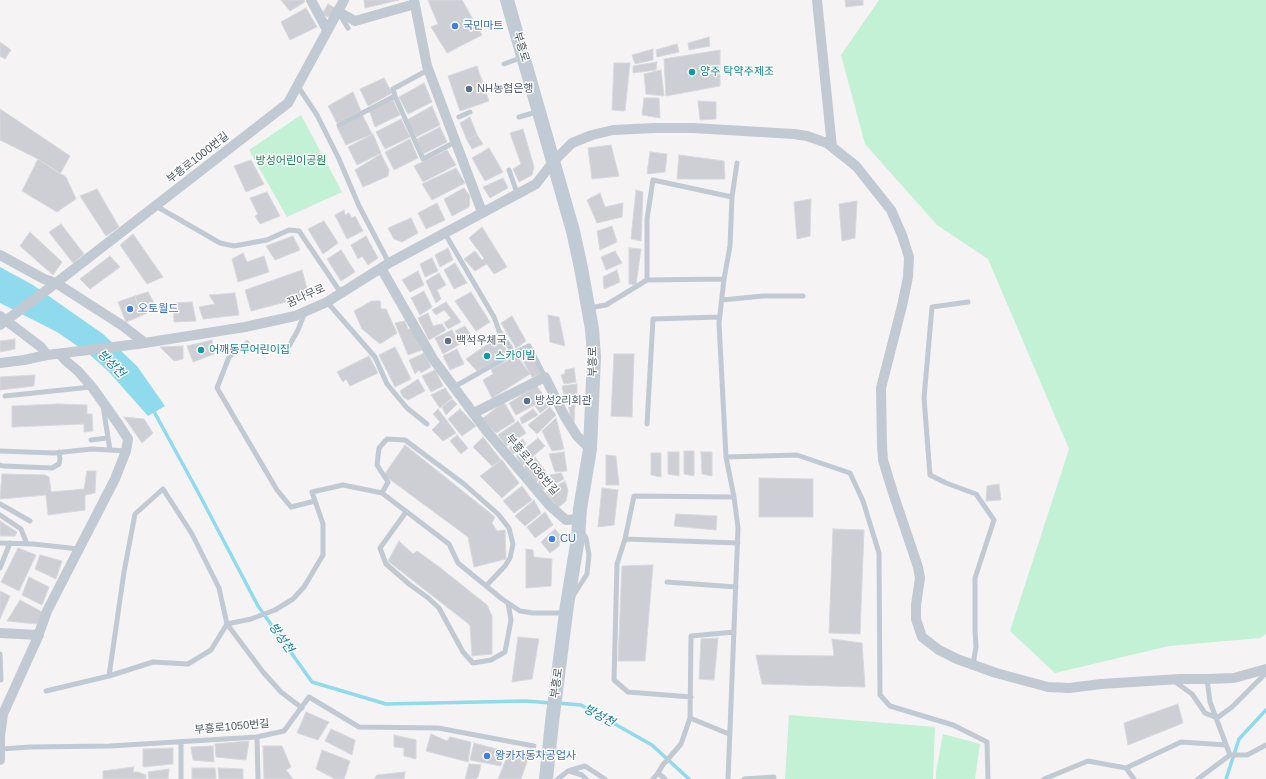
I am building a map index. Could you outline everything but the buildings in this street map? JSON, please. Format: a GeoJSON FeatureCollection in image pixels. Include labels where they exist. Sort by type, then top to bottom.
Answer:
{"type":"FeatureCollection","features":[{"type":"Feature","properties":{"kind":"main road","name":"부흥로"},"geometry":{"type":"LineString","coordinates":[[507,0],[540,111],[573,231],[592,329],[594,357],[590,449],[567,609],[546,779]]}},
{"type":"Feature","properties":{"kind":"street"},"geometry":{"type":"LineString","coordinates":[[311,0],[327,30]]}},
{"type":"Feature","properties":{"kind":"street","name":"부흥로1000번길"},"geometry":{"type":"LineString","coordinates":[[2,320],[48,290],[288,103],[344,0]]}},
{"type":"Feature","properties":{"kind":"street"},"geometry":{"type":"LineString","coordinates":[[817,0],[832,147]]}},
{"type":"Feature","properties":{"kind":"street"},"geometry":{"type":"LineString","coordinates":[[338,11],[355,21],[379,17],[414,2],[428,70],[482,212]]}},
{"type":"Feature","properties":{"kind":"street","name":"꿈나무로"},"geometry":{"type":"LineString","coordinates":[[63,354],[245,327],[295,316],[327,302],[444,232],[536,184],[553,162],[572,143],[602,133],[629,129],[693,128],[807,136],[827,143],[856,166],[890,210],[902,235],[908,257],[908,278],[880,388],[882,446],[883,460],[918,567],[920,578],[916,605],[916,619],[922,636],[939,650],[973,666],[1048,687],[1069,688],[1172,679],[1234,678],[1266,669]]}},
{"type":"Feature","properties":{"kind":"street"},"geometry":{"type":"LineString","coordinates":[[0,255],[44,279],[56,283],[123,326],[141,343]]}},
{"type":"Feature","properties":{"kind":"street","name":"부흥로1036번길"},"geometry":{"type":"LineString","coordinates":[[385,266],[433,359],[454,387],[550,506],[566,520],[579,524]]}},
{"type":"Feature","properties":{"kind":"street"},"geometry":{"type":"LineString","coordinates":[[2,320],[41,347],[47,355]]}},
{"type":"Feature","properties":{"kind":"street"},"geometry":{"type":"LineString","coordinates":[[0,363],[47,355],[63,354],[66,361],[78,371],[102,400],[128,439],[126,451],[115,479],[47,611],[39,635],[1,714],[0,760]]}},
{"type":"Feature","properties":{"kind":"street"},"geometry":{"type":"LineString","coordinates":[[474,413],[545,377],[565,417],[577,436],[590,449]]}},
{"type":"Feature","properties":{"kind":"street"},"geometry":{"type":"LineString","coordinates":[[0,633],[39,635]]}},
{"type":"Feature","properties":{"kind":"lane"},"geometry":{"type":"LineString","coordinates":[[338,11],[348,28]]}},
{"type":"Feature","properties":{"kind":"lane"},"geometry":{"type":"LineString","coordinates":[[504,64],[524,57]]}},
{"type":"Feature","properties":{"kind":"lane"},"geometry":{"type":"LineString","coordinates":[[428,70],[393,89],[395,96],[423,159],[455,142]]}},
{"type":"Feature","properties":{"kind":"lane"},"geometry":{"type":"LineString","coordinates":[[297,85],[317,115],[339,159],[385,266]]}},
{"type":"Feature","properties":{"kind":"lane"},"geometry":{"type":"LineString","coordinates":[[339,125],[395,96]]}},
{"type":"Feature","properties":{"kind":"lane"},"geometry":{"type":"LineString","coordinates":[[519,117],[540,111]]}},
{"type":"Feature","properties":{"kind":"lane"},"geometry":{"type":"LineString","coordinates":[[459,117],[470,112]]}},
{"type":"Feature","properties":{"kind":"lane"},"geometry":{"type":"LineString","coordinates":[[728,779],[738,528],[734,497],[726,457],[719,317],[730,246],[732,197],[737,163]]}},
{"type":"Feature","properties":{"kind":"lane"},"geometry":{"type":"LineString","coordinates":[[509,170],[517,194]]}},
{"type":"Feature","properties":{"kind":"lane"},"geometry":{"type":"LineString","coordinates":[[647,280],[646,219],[654,180],[732,197]]}},
{"type":"Feature","properties":{"kind":"lane"},"geometry":{"type":"LineString","coordinates":[[156,206],[220,243],[234,246],[267,240],[289,230],[299,231],[341,293]]}},
{"type":"Feature","properties":{"kind":"lane"},"geometry":{"type":"LineString","coordinates":[[444,232],[494,317],[499,331],[514,353]]}},
{"type":"Feature","properties":{"kind":"lane"},"geometry":{"type":"LineString","coordinates":[[588,308],[606,305],[647,280],[724,279]]}},
{"type":"Feature","properties":{"kind":"lane"},"geometry":{"type":"LineString","coordinates":[[722,300],[763,296],[803,296]]}},
{"type":"Feature","properties":{"kind":"lane"},"geometry":{"type":"LineString","coordinates":[[327,302],[375,357],[387,384],[407,408],[427,424]]}},
{"type":"Feature","properties":{"kind":"lane"},"geometry":{"type":"LineString","coordinates":[[968,302],[932,307],[924,398],[930,475],[946,483],[976,494],[994,520],[975,578],[976,647],[973,666]]}},
{"type":"Feature","properties":{"kind":"lane"},"geometry":{"type":"LineString","coordinates":[[290,346],[306,311]]}},
{"type":"Feature","properties":{"kind":"lane"},"geometry":{"type":"LineString","coordinates":[[647,424],[654,319],[719,317]]}},
{"type":"Feature","properties":{"kind":"lane"},"geometry":{"type":"LineString","coordinates":[[247,343],[228,357],[216,388],[277,490],[291,507],[315,501]]}},
{"type":"Feature","properties":{"kind":"lane"},"geometry":{"type":"LineString","coordinates":[[454,387],[529,346],[545,377]]}},
{"type":"Feature","properties":{"kind":"lane"},"geometry":{"type":"LineString","coordinates":[[5,396],[92,387]]}},
{"type":"Feature","properties":{"kind":"lane"},"geometry":{"type":"LineString","coordinates":[[102,400],[110,450]]}},
{"type":"Feature","properties":{"kind":"lane"},"geometry":{"type":"LineString","coordinates":[[91,440],[107,438]]}},
{"type":"Feature","properties":{"kind":"lane"},"geometry":{"type":"LineString","coordinates":[[382,493],[388,482],[377,465],[379,448],[387,439],[404,440],[464,484],[498,514],[509,528],[513,544],[510,558],[505,566],[486,586]]}},
{"type":"Feature","properties":{"kind":"lane"},"geometry":{"type":"LineString","coordinates":[[0,451],[59,452],[92,449],[126,451]]}},
{"type":"Feature","properties":{"kind":"lane"},"geometry":{"type":"LineString","coordinates":[[0,465],[52,468],[59,464],[59,452]]}},
{"type":"Feature","properties":{"kind":"lane"},"geometry":{"type":"LineString","coordinates":[[726,457],[796,455],[850,473],[862,501],[878,553],[880,695],[890,706],[953,725],[987,742],[988,779]]}},
{"type":"Feature","properties":{"kind":"lane"},"geometry":{"type":"LineString","coordinates":[[46,691],[109,676],[153,662],[188,664],[211,650],[227,624],[251,619],[275,610],[293,599],[304,587],[323,555],[323,524],[312,492],[343,485],[382,493],[449,544],[458,563],[508,604],[520,611],[532,613],[567,609]]}},
{"type":"Feature","properties":{"kind":"lane"},"geometry":{"type":"LineString","coordinates":[[109,676],[124,572],[136,514],[163,489],[192,534],[219,588],[227,624],[263,672],[281,692],[302,708]]}},
{"type":"Feature","properties":{"kind":"lane"},"geometry":{"type":"LineString","coordinates":[[691,697],[628,692],[614,680],[617,564],[625,539],[634,496],[734,497]]}},
{"type":"Feature","properties":{"kind":"lane"},"geometry":{"type":"LineString","coordinates":[[0,504],[30,521]]}},
{"type":"Feature","properties":{"kind":"lane"},"geometry":{"type":"LineString","coordinates":[[406,512],[380,548],[386,564],[439,608],[462,652],[473,663],[491,660],[505,652],[511,620],[508,604]]}},
{"type":"Feature","properties":{"kind":"lane"},"geometry":{"type":"LineString","coordinates":[[0,515],[20,529],[27,544]]}},
{"type":"Feature","properties":{"kind":"lane"},"geometry":{"type":"LineString","coordinates":[[625,539],[738,543]]}},
{"type":"Feature","properties":{"kind":"lane"},"geometry":{"type":"LineString","coordinates":[[0,543],[78,549]]}},
{"type":"Feature","properties":{"kind":"lane"},"geometry":{"type":"LineString","coordinates":[[0,568],[10,543]]}},
{"type":"Feature","properties":{"kind":"lane"},"geometry":{"type":"LineString","coordinates":[[666,582],[736,587]]}},
{"type":"Feature","properties":{"kind":"lane"},"geometry":{"type":"LineString","coordinates":[[653,779],[681,744],[690,718],[691,636],[734,632]]}},
{"type":"Feature","properties":{"kind":"lane"},"geometry":{"type":"LineString","coordinates":[[0,654],[0,680]]}},
{"type":"Feature","properties":{"kind":"lane"},"geometry":{"type":"LineString","coordinates":[[1217,718],[1232,707],[1266,673]]}},
{"type":"Feature","properties":{"kind":"lane"},"geometry":{"type":"LineString","coordinates":[[1172,679],[1192,694],[1205,713],[1217,718]]}},
{"type":"Feature","properties":{"kind":"lane"},"geometry":{"type":"LineString","coordinates":[[1207,679],[1210,702],[1230,755]]}},
{"type":"Feature","properties":{"kind":"lane","name":"부흥로1050번길"},"geometry":{"type":"LineString","coordinates":[[1,750],[30,747],[110,746],[257,737],[284,731],[309,697],[360,727],[438,728],[534,746]]}},
{"type":"Feature","properties":{"kind":"lane"},"geometry":{"type":"LineString","coordinates":[[690,718],[729,734]]}},
{"type":"Feature","properties":{"kind":"lane"},"geometry":{"type":"LineString","coordinates":[[257,737],[258,779]]}},
{"type":"Feature","properties":{"kind":"lane"},"geometry":{"type":"LineString","coordinates":[[181,742],[182,779]]}},
{"type":"Feature","properties":{"kind":"lane"},"geometry":{"type":"LineString","coordinates":[[1044,779],[1088,761],[1126,768],[1181,742],[1226,745]]}},
{"type":"Feature","properties":{"kind":"lane"},"geometry":{"type":"LineString","coordinates":[[1198,779],[1230,755],[1247,755],[1266,744]]}},
{"type":"Feature","properties":{"kind":"lane"},"geometry":{"type":"LineString","coordinates":[[558,779],[568,771],[585,766],[605,779]]}},
{"type":"Feature","properties":{"kind":"lane"},"geometry":{"type":"LineString","coordinates":[[1126,768],[1134,779]]}},
{"type":"Feature","properties":{"kind":"lane"},"geometry":{"type":"LineString","coordinates":[[565,779],[568,771]]}},
{"type":"Feature","properties":{"kind":"lane"},"geometry":{"type":"LineString","coordinates":[[568,771],[582,775],[586,779]]}},
{"type":"Feature","properties":{"kind":"lane"},"geometry":{"type":"LineString","coordinates":[[658,773],[665,779]]}},
{"type":"Feature","properties":{"kind":"lane"},"geometry":{"type":"LineString","coordinates":[[744,779],[774,777]]}},
{"type":"Feature","properties":{"kind":"green space"},"geometry":{"type":"Polygon","coordinates":[[[879,0],[1266,0],[1266,634],[1260,638],[1169,646],[1055,673],[1010,631],[1069,449],[988,259],[937,225],[865,144],[841,55],[879,0]]]}},
{"type":"Feature","properties":{"kind":"green space","name":"방성어린이공원"},"geometry":{"type":"Polygon","coordinates":[[[301,115],[342,192],[287,217],[249,150],[301,115]]]}},
{"type":"Feature","properties":{"kind":"green space"},"geometry":{"type":"Polygon","coordinates":[[[789,715],[935,727],[933,779],[785,779],[789,715]]]}},
{"type":"Feature","properties":{"kind":"green space"},"geometry":{"type":"Polygon","coordinates":[[[943,734],[980,744],[975,779],[936,779],[936,771],[943,734]]]}},
{"type":"Feature","properties":{"kind":"water"},"geometry":{"type":"Polygon","coordinates":[[[0,267],[33,285],[103,334],[137,366],[165,406],[148,416],[109,372],[89,354],[57,332],[0,303],[0,267]]]}},
{"type":"Feature","properties":{"kind":"waterway","name":"방성천"},"geometry":{"type":"LineString","coordinates":[[152,408],[258,606],[312,682],[386,704],[526,701],[551,703]]}},
{"type":"Feature","properties":{"kind":"waterway","name":"방성천"},"geometry":{"type":"LineString","coordinates":[[557,703],[581,705],[652,745],[689,779]]}},
{"type":"Feature","properties":{"kind":"waterway","name":"방성천"},"geometry":{"type":"LineString","coordinates":[[1226,779],[1239,739],[1266,710]]}},
{"type":"Feature","properties":{"kind":"place","name":"국민마트"},"geometry":{"type":"Point","coordinates":[455,26]}},
{"type":"Feature","properties":{"kind":"place","name":"양주 탁약주제조"},"geometry":{"type":"Point","coordinates":[692,72]}},
{"type":"Feature","properties":{"kind":"place","name":"NH농협은행"},"geometry":{"type":"Point","coordinates":[469,89]}},
{"type":"Feature","properties":{"kind":"place","name":"오토월드"},"geometry":{"type":"Point","coordinates":[130,309]}},
{"type":"Feature","properties":{"kind":"place","name":"백석우체국"},"geometry":{"type":"Point","coordinates":[448,341]}},
{"type":"Feature","properties":{"kind":"place","name":"어깨동무어린이집"},"geometry":{"type":"Point","coordinates":[201,350]}},
{"type":"Feature","properties":{"kind":"place","name":"스카이빌"},"geometry":{"type":"Point","coordinates":[487,356]}},
{"type":"Feature","properties":{"kind":"place","name":"방성2리회관"},"geometry":{"type":"Point","coordinates":[527,401]}},
{"type":"Feature","properties":{"kind":"place","name":"CU"},"geometry":{"type":"Point","coordinates":[552,539]}},
{"type":"Feature","properties":{"kind":"place","name":"왕카자동차공업사"},"geometry":{"type":"Point","coordinates":[487,756]}}]}
